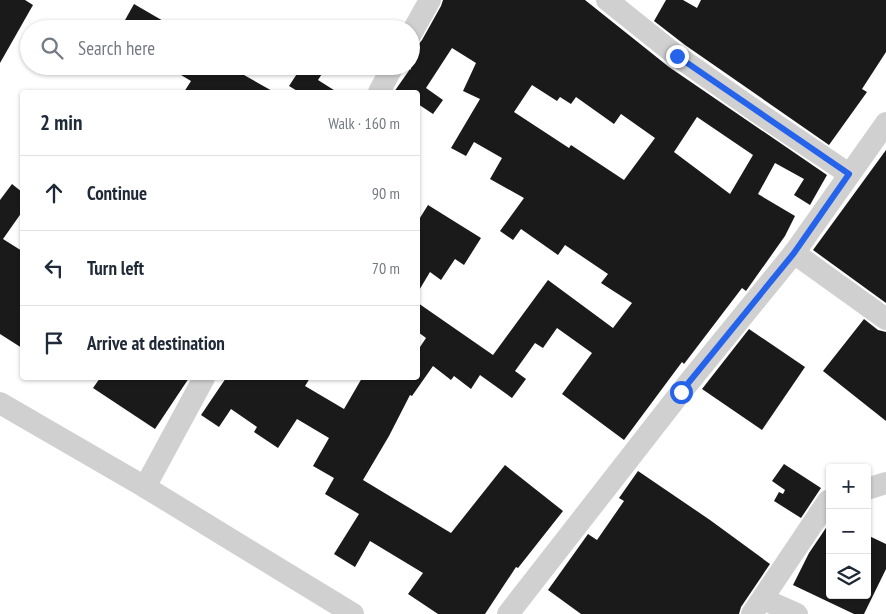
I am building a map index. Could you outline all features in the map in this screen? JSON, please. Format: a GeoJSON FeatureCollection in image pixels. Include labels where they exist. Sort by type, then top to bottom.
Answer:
{"type":"FeatureCollection","features":[{"type":"Feature","properties":{"kind":"street"},"geometry":{"type":"LineString","coordinates":[[419,20],[430,0]]}},
{"type":"Feature","properties":{"kind":"street"},"geometry":{"type":"LineString","coordinates":[[607,0],[677,56],[849,174]]}},
{"type":"Feature","properties":{"kind":"street"},"geometry":{"type":"LineString","coordinates":[[380,90],[388,75]]}},
{"type":"Feature","properties":{"kind":"street"},"geometry":{"type":"LineString","coordinates":[[508,614],[681,392],[794,253],[886,123]]}},
{"type":"Feature","properties":{"kind":"street"},"geometry":{"type":"LineString","coordinates":[[794,253],[886,319]]}},
{"type":"Feature","properties":{"kind":"street"},"geometry":{"type":"LineString","coordinates":[[145,487],[203,380]]}},
{"type":"Feature","properties":{"kind":"street"},"geometry":{"type":"LineString","coordinates":[[0,403],[145,487],[353,614]]}},
{"type":"Feature","properties":{"kind":"street"},"geometry":{"type":"LineString","coordinates":[[871,488],[886,483]]}},
{"type":"Feature","properties":{"kind":"street"},"geometry":{"type":"LineString","coordinates":[[797,614],[758,606],[826,504]]}},
{"type":"Feature","properties":{"kind":"building"},"geometry":{"type":"Polygon","coordinates":[[[0,0],[25,0],[33,5],[24,20],[20,20],[20,28],[0,63],[0,0]]]}},
{"type":"Feature","properties":{"kind":"building"},"geometry":{"type":"Polygon","coordinates":[[[443,0],[585,0],[669,67],[827,175],[810,205],[794,195],[804,179],[775,163],[758,194],[795,216],[785,236],[746,291],[742,288],[684,364],[682,362],[624,440],[562,394],[592,353],[557,328],[543,348],[535,343],[515,371],[526,379],[512,398],[480,375],[471,389],[454,376],[451,380],[433,366],[412,396],[410,395],[363,480],[451,533],[505,465],[563,511],[518,568],[516,567],[485,614],[438,614],[408,594],[423,573],[370,541],[355,567],[334,554],[359,514],[325,494],[334,478],[313,466],[329,438],[297,419],[278,448],[254,432],[257,427],[231,409],[219,427],[201,415],[225,380],[309,380],[305,386],[344,409],[361,380],[420,380],[420,347],[426,338],[420,334],[420,304],[493,355],[548,280],[613,328],[632,303],[601,283],[608,274],[565,245],[558,255],[521,229],[513,240],[500,231],[524,198],[490,179],[502,158],[474,142],[466,156],[451,148],[480,99],[463,91],[476,63],[452,48],[426,88],[443,100],[433,114],[420,105],[420,90],[395,90],[406,75],[420,75],[420,42],[443,0]],[[532,85],[514,112],[569,148],[571,145],[624,180],[655,138],[621,114],[614,124],[576,97],[571,104],[560,97],[557,101],[532,85]],[[697,117],[674,152],[730,194],[753,155],[697,117]]]}},
{"type":"Feature","properties":{"kind":"building"},"geometry":{"type":"Polygon","coordinates":[[[666,0],[683,0],[697,8],[701,0],[886,0],[886,52],[862,89],[867,92],[829,145],[685,45],[654,21],[666,0]]]}},
{"type":"Feature","properties":{"kind":"building"},"geometry":{"type":"Polygon","coordinates":[[[134,4],[162,20],[125,20],[134,4]]]}},
{"type":"Feature","properties":{"kind":"building"},"geometry":{"type":"Polygon","coordinates":[[[181,75],[244,75],[270,90],[185,90],[191,81],[181,75]]]}},
{"type":"Feature","properties":{"kind":"building"},"geometry":{"type":"Polygon","coordinates":[[[296,75],[321,75],[318,80],[334,90],[296,90],[289,86],[296,75]]]}},
{"type":"Feature","properties":{"kind":"building"},"geometry":{"type":"Polygon","coordinates":[[[886,150],[886,303],[813,250],[886,150]]]}},
{"type":"Feature","properties":{"kind":"building"},"geometry":{"type":"Polygon","coordinates":[[[12,184],[20,190],[20,215],[3,239],[20,250],[20,347],[0,334],[0,200],[12,184]]]}},
{"type":"Feature","properties":{"kind":"building"},"geometry":{"type":"Polygon","coordinates":[[[428,205],[481,238],[464,265],[455,259],[441,280],[430,272],[420,289],[420,218],[428,205]]]}},
{"type":"Feature","properties":{"kind":"building"},"geometry":{"type":"Polygon","coordinates":[[[864,319],[878,330],[886,332],[886,421],[823,371],[864,319]]]}},
{"type":"Feature","properties":{"kind":"building"},"geometry":{"type":"Polygon","coordinates":[[[749,329],[805,367],[762,430],[702,389],[749,329]]]}},
{"type":"Feature","properties":{"kind":"building"},"geometry":{"type":"Polygon","coordinates":[[[99,380],[188,380],[155,429],[93,388],[99,380]]]}},
{"type":"Feature","properties":{"kind":"building"},"geometry":{"type":"Polygon","coordinates":[[[784,464],[821,488],[801,518],[774,501],[779,492],[783,494],[785,490],[772,481],[784,464]]]}},
{"type":"Feature","properties":{"kind":"building"},"geometry":{"type":"Polygon","coordinates":[[[638,471],[770,564],[741,607],[739,614],[581,614],[548,590],[588,534],[597,540],[624,501],[619,498],[638,471]]]}},
{"type":"Feature","properties":{"kind":"building"},"geometry":{"type":"Polygon","coordinates":[[[826,528],[826,599],[871,599],[871,537],[886,544],[886,569],[864,614],[854,614],[793,585],[809,553],[826,528]]]}},
{"type":"Feature","properties":{"kind":"route"},"geometry":{"type":"LineString","coordinates":[[677,56],[849,174],[794,253],[681,392]]}}]}
